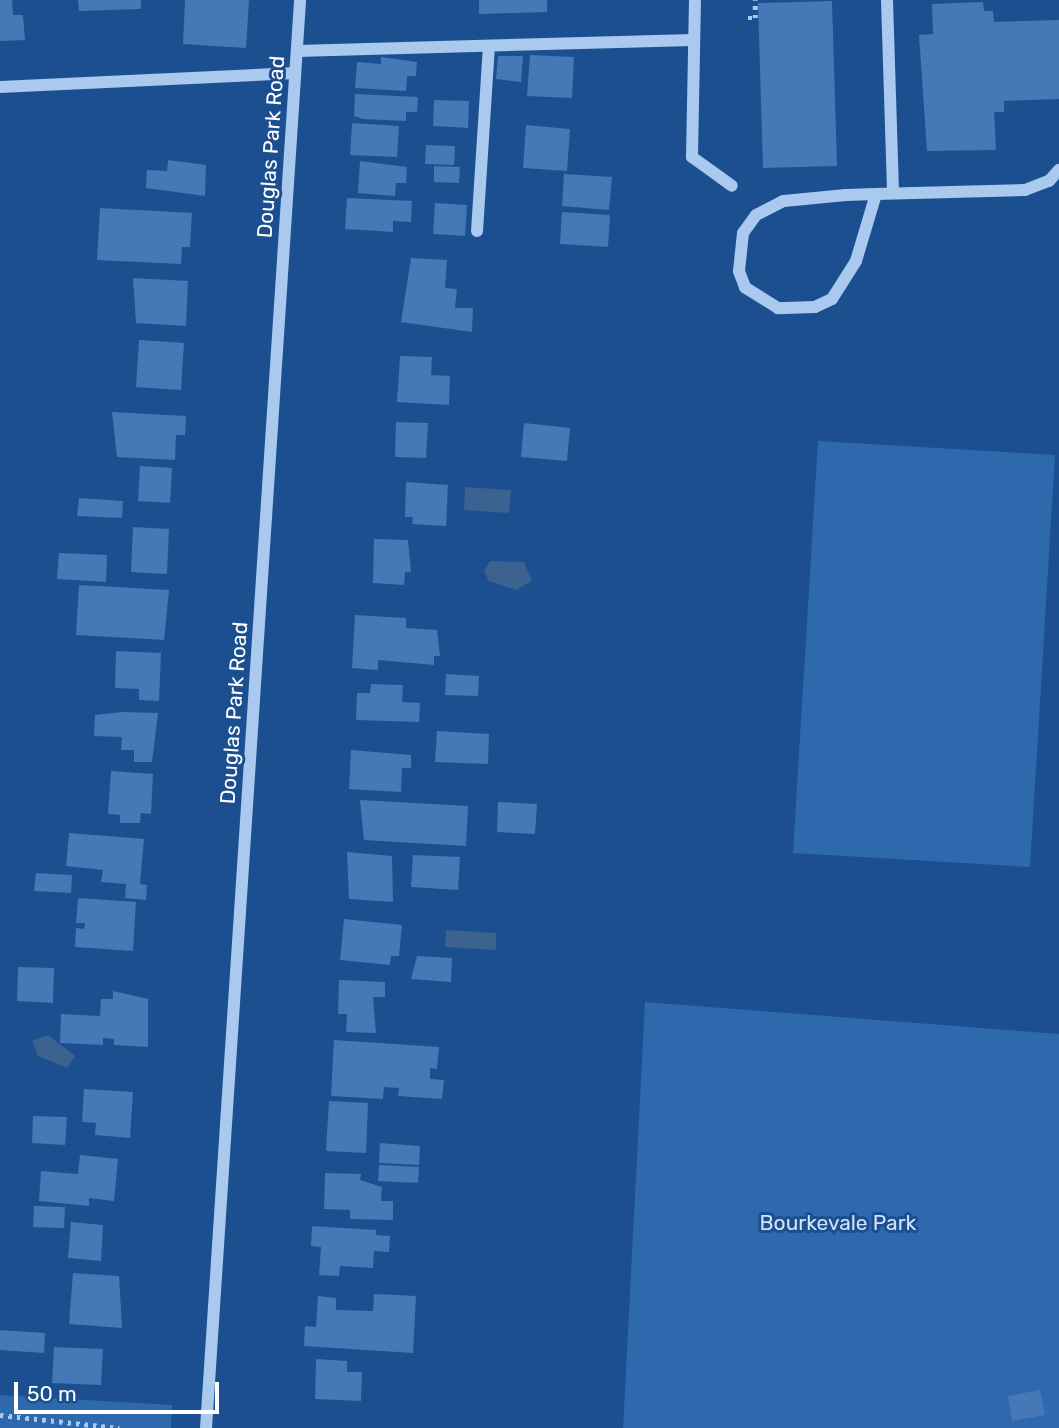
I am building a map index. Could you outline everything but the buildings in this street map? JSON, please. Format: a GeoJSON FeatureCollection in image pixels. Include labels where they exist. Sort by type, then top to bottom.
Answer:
{"type":"FeatureCollection","features":[{"type":"Feature","properties":{"kind":"street","name":"Douglas Park Road"},"geometry":{"type":"LineString","coordinates":[[206,1428],[300,0]]}},
{"type":"Feature","properties":{"kind":"street"},"geometry":{"type":"LineString","coordinates":[[695,0],[688,135],[692,157],[703,170],[732,186]]}},
{"type":"Feature","properties":{"kind":"street"},"geometry":{"type":"LineString","coordinates":[[887,0],[893,193]]}},
{"type":"Feature","properties":{"kind":"street"},"geometry":{"type":"LineString","coordinates":[[297,51],[693,40]]}},
{"type":"Feature","properties":{"kind":"street"},"geometry":{"type":"LineString","coordinates":[[477,231],[489,46]]}},
{"type":"Feature","properties":{"kind":"street"},"geometry":{"type":"LineString","coordinates":[[0,87],[295,73]]}},
{"type":"Feature","properties":{"kind":"street"},"geometry":{"type":"LineString","coordinates":[[876,194],[856,261],[832,299],[815,307],[778,309],[745,288],[739,251],[743,233],[756,215],[784,201],[876,194],[893,193],[1025,190],[1049,181],[1059,170]]}},
{"type":"Feature","properties":{"kind":"path"},"geometry":{"type":"LineString","coordinates":[[748,18],[755,18],[755,0]]}},
{"type":"Feature","properties":{"kind":"path"},"geometry":{"type":"LineString","coordinates":[[0,1415],[119,1428]]}},
{"type":"Feature","properties":{"kind":"green space"},"geometry":{"type":"Polygon","coordinates":[[[818,441],[1055,455],[1030,867],[793,853],[818,441]]]}},
{"type":"Feature","properties":{"kind":"green space","name":"Bourkevale Park"},"geometry":{"type":"Polygon","coordinates":[[[645,1002],[1059,1034],[1059,1428],[623,1428],[645,1002]]]}},
{"type":"Feature","properties":{"kind":"green space"},"geometry":{"type":"Polygon","coordinates":[[[0,1395],[172,1405],[171,1428],[0,1428],[0,1395]]]}},
{"type":"Feature","properties":{"kind":"shaded area"},"geometry":{"type":"Polygon","coordinates":[[[465,487],[511,490],[509,513],[464,510],[465,487]]]}},
{"type":"Feature","properties":{"kind":"shaded area"},"geometry":{"type":"Polygon","coordinates":[[[490,561],[524,562],[532,581],[516,590],[489,581],[484,571],[490,561]]]}},
{"type":"Feature","properties":{"kind":"shaded area"},"geometry":{"type":"Polygon","coordinates":[[[446,930],[496,933],[496,950],[445,947],[446,930]]]}},
{"type":"Feature","properties":{"kind":"shaded area"},"geometry":{"type":"Polygon","coordinates":[[[48,1035],[75,1056],[67,1068],[38,1056],[32,1041],[48,1035]]]}}]}
